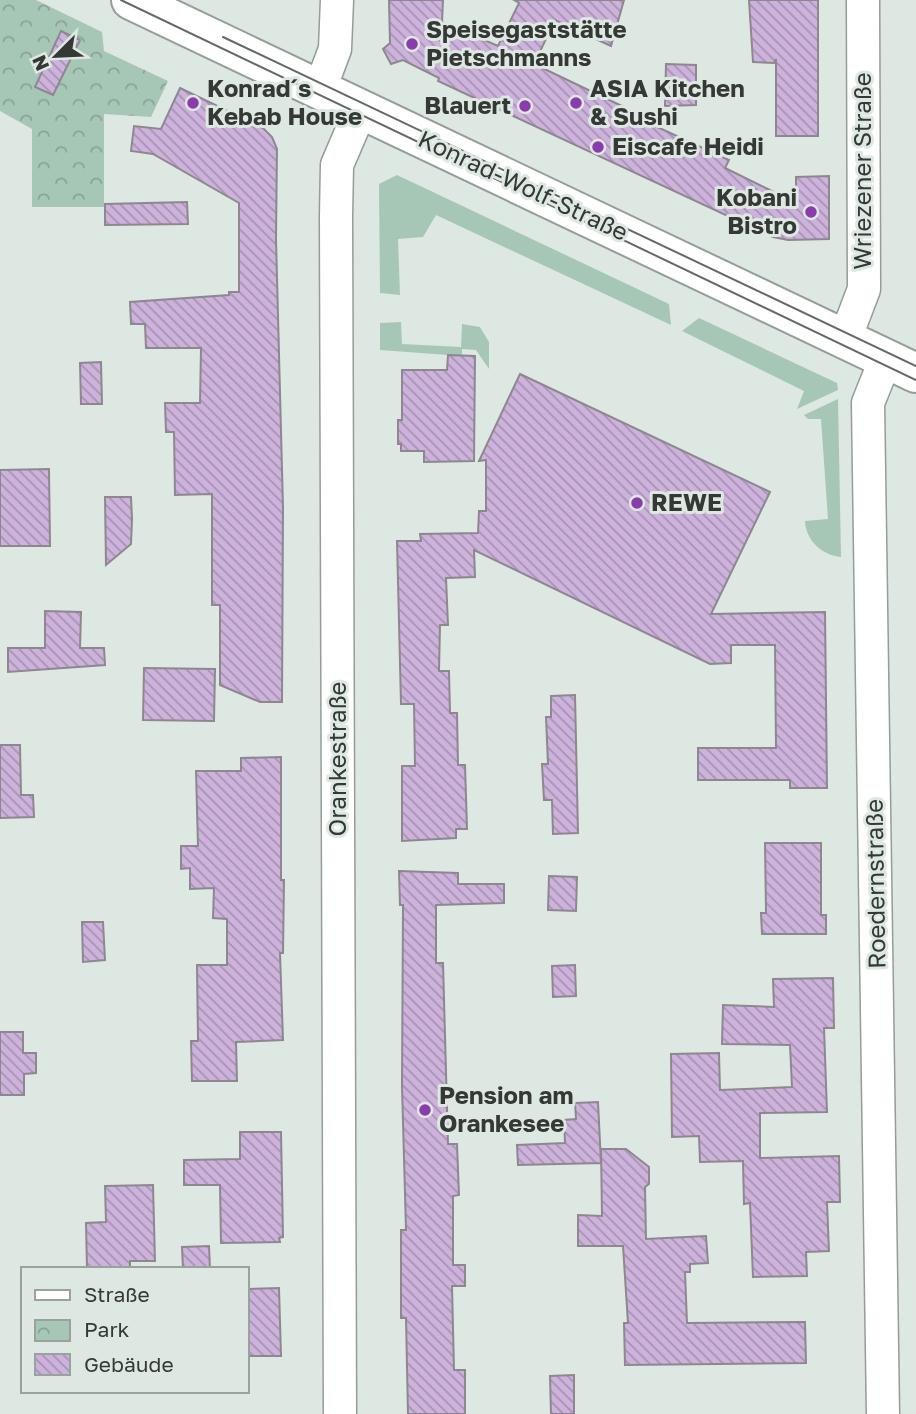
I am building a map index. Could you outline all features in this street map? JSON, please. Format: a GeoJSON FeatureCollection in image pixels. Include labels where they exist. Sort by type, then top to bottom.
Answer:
{"type":"FeatureCollection","features":[{"type":"Feature","properties":{"kind":"main road","name":"Konrad-Wolf-Straße"},"geometry":{"type":"LineString","coordinates":[[131,0],[901,365]]}},
{"type":"Feature","properties":{"kind":"street"},"geometry":{"type":"LineString","coordinates":[[320,89],[334,49],[337,0]]}},
{"type":"Feature","properties":{"kind":"street","name":"Wriezener Straße"},"geometry":{"type":"LineString","coordinates":[[845,339],[864,289],[863,0]]}},
{"type":"Feature","properties":{"kind":"street","name":"Orankestraße"},"geometry":{"type":"LineString","coordinates":[[340,1414],[336,216],[337,165],[361,109]]}},
{"type":"Feature","properties":{"kind":"street","name":"Roedernstraße"},"geometry":{"type":"LineString","coordinates":[[883,1414],[868,403],[901,365]]}},
{"type":"Feature","properties":{"kind":"green space"},"geometry":{"type":"Polygon","coordinates":[[[0,0],[36,0],[102,32],[104,51],[168,81],[151,117],[104,114],[104,207],[32,207],[32,129],[0,111],[0,0]]]}},
{"type":"Feature","properties":{"kind":"green space"},"geometry":{"type":"Polygon","coordinates":[[[397,175],[669,304],[671,325],[436,215],[423,237],[398,239],[400,295],[380,293],[379,184],[397,175]]]}},
{"type":"Feature","properties":{"kind":"green space"},"geometry":{"type":"Polygon","coordinates":[[[699,318],[837,383],[838,390],[797,409],[804,391],[682,331],[699,318]]]}},
{"type":"Feature","properties":{"kind":"green space"},"geometry":{"type":"Polygon","coordinates":[[[401,322],[402,344],[461,347],[462,324],[480,327],[489,342],[489,369],[476,350],[462,349],[462,356],[380,350],[380,323],[401,322]]]}},
{"type":"Feature","properties":{"kind":"green space"},"geometry":{"type":"Polygon","coordinates":[[[838,399],[841,557],[816,546],[808,535],[805,521],[828,519],[821,419],[808,419],[804,415],[838,399]]]}},
{"type":"Feature","properties":{"kind":"building"},"geometry":{"type":"Polygon","coordinates":[[[389,0],[443,0],[442,22],[498,46],[519,3],[514,0],[624,0],[611,46],[555,20],[534,64],[626,108],[616,108],[729,160],[725,168],[796,203],[796,177],[829,176],[829,239],[788,240],[773,237],[438,81],[439,78],[403,60],[391,64],[383,49],[390,43],[389,0]]]}},
{"type":"Feature","properties":{"kind":"building"},"geometry":{"type":"Polygon","coordinates":[[[749,0],[818,0],[818,136],[776,136],[776,59],[774,63],[753,62],[749,0]]]}},
{"type":"Feature","properties":{"kind":"building"},"geometry":{"type":"Polygon","coordinates":[[[61,31],[80,40],[53,95],[35,87],[61,31]]]}},
{"type":"Feature","properties":{"kind":"building"},"geometry":{"type":"Polygon","coordinates":[[[666,64],[696,65],[696,105],[665,106],[666,64]]]}},
{"type":"Feature","properties":{"kind":"building"},"geometry":{"type":"Polygon","coordinates":[[[180,88],[263,128],[272,137],[277,149],[276,239],[283,508],[282,702],[260,702],[220,685],[220,605],[212,605],[212,494],[175,495],[174,432],[166,432],[165,403],[200,403],[201,348],[146,348],[145,324],[131,324],[130,302],[239,292],[239,203],[153,154],[131,151],[134,126],[161,129],[180,88]]]}},
{"type":"Feature","properties":{"kind":"building"},"geometry":{"type":"Polygon","coordinates":[[[187,202],[188,224],[105,225],[105,204],[187,202]]]}},
{"type":"Feature","properties":{"kind":"building"},"geometry":{"type":"Polygon","coordinates":[[[448,355],[475,356],[474,461],[424,462],[424,451],[401,451],[401,444],[398,444],[398,420],[402,420],[402,370],[447,370],[448,355]]]}},
{"type":"Feature","properties":{"kind":"building"},"geometry":{"type":"Polygon","coordinates":[[[101,362],[102,404],[81,404],[80,363],[101,362]]]}},
{"type":"Feature","properties":{"kind":"building"},"geometry":{"type":"Polygon","coordinates":[[[520,374],[770,492],[711,614],[825,612],[827,788],[790,788],[790,780],[698,780],[698,748],[776,748],[775,645],[731,645],[731,663],[710,664],[474,550],[475,577],[446,578],[448,625],[440,625],[439,671],[449,671],[450,713],[457,713],[458,765],[465,765],[467,829],[456,829],[456,838],[402,841],[402,766],[415,766],[414,704],[401,704],[397,541],[421,541],[420,534],[478,533],[479,511],[486,511],[486,460],[479,461],[520,374]]]}},
{"type":"Feature","properties":{"kind":"building"},"geometry":{"type":"Polygon","coordinates":[[[49,469],[50,546],[0,546],[0,470],[49,469]]]}},
{"type":"Feature","properties":{"kind":"building"},"geometry":{"type":"Polygon","coordinates":[[[105,497],[131,497],[132,519],[131,544],[106,565],[105,497]]]}},
{"type":"Feature","properties":{"kind":"building"},"geometry":{"type":"Polygon","coordinates":[[[45,611],[81,612],[80,648],[104,648],[105,665],[8,672],[8,648],[45,648],[45,611]]]}},
{"type":"Feature","properties":{"kind":"building"},"geometry":{"type":"Polygon","coordinates":[[[144,668],[215,669],[214,721],[143,720],[144,668]]]}},
{"type":"Feature","properties":{"kind":"building"},"geometry":{"type":"Polygon","coordinates":[[[575,695],[578,833],[553,834],[552,800],[544,800],[542,764],[548,764],[546,717],[551,717],[551,696],[575,695]]]}},
{"type":"Feature","properties":{"kind":"building"},"geometry":{"type":"Polygon","coordinates":[[[0,745],[20,745],[21,795],[33,795],[34,817],[0,818],[0,745]]]}},
{"type":"Feature","properties":{"kind":"building"},"geometry":{"type":"Polygon","coordinates":[[[281,757],[281,880],[284,880],[283,953],[280,953],[283,1040],[236,1042],[237,1081],[192,1081],[191,1041],[198,1041],[197,965],[227,965],[227,919],[213,918],[214,888],[190,889],[190,868],[181,869],[181,846],[198,846],[196,771],[241,771],[241,758],[281,757]]]}},
{"type":"Feature","properties":{"kind":"building"},"geometry":{"type":"Polygon","coordinates":[[[765,843],[821,843],[821,915],[826,915],[826,934],[762,934],[761,913],[766,913],[765,843]]]}},
{"type":"Feature","properties":{"kind":"building"},"geometry":{"type":"Polygon","coordinates":[[[399,871],[458,873],[458,884],[504,884],[504,903],[436,905],[436,963],[443,963],[448,1144],[457,1144],[459,1195],[453,1196],[453,1265],[465,1265],[465,1286],[452,1286],[454,1370],[465,1370],[465,1414],[408,1414],[406,1318],[401,1318],[401,1230],[406,1230],[402,1086],[403,905],[400,905],[399,871]]]}},
{"type":"Feature","properties":{"kind":"building"},"geometry":{"type":"Polygon","coordinates":[[[549,876],[577,877],[576,911],[548,910],[549,876]]]}},
{"type":"Feature","properties":{"kind":"building"},"geometry":{"type":"Polygon","coordinates":[[[82,922],[103,922],[105,960],[83,962],[82,922]]]}},
{"type":"Feature","properties":{"kind":"building"},"geometry":{"type":"Polygon","coordinates":[[[575,965],[576,996],[553,997],[552,966],[575,965]]]}},
{"type":"Feature","properties":{"kind":"building"},"geometry":{"type":"Polygon","coordinates":[[[833,978],[834,1028],[824,1028],[827,1112],[760,1113],[760,1158],[839,1156],[840,1202],[827,1202],[829,1251],[806,1252],[807,1276],[753,1277],[750,1203],[744,1204],[743,1161],[700,1162],[699,1136],[672,1137],[671,1054],[719,1053],[720,1090],[792,1087],[790,1045],[722,1044],[723,1005],[774,1007],[773,979],[833,978]]]}},
{"type":"Feature","properties":{"kind":"building"},"geometry":{"type":"Polygon","coordinates":[[[0,1032],[23,1032],[23,1053],[36,1053],[36,1073],[24,1074],[24,1095],[0,1095],[0,1032]]]}},
{"type":"Feature","properties":{"kind":"building"},"geometry":{"type":"Polygon","coordinates":[[[598,1102],[601,1163],[518,1165],[517,1145],[565,1143],[564,1120],[576,1119],[575,1103],[598,1102]]]}},
{"type":"Feature","properties":{"kind":"building"},"geometry":{"type":"Polygon","coordinates":[[[240,1132],[281,1132],[283,1237],[279,1238],[280,1242],[221,1243],[220,1185],[184,1185],[184,1160],[240,1159],[240,1132]]]}},
{"type":"Feature","properties":{"kind":"building"},"geometry":{"type":"Polygon","coordinates":[[[601,1149],[626,1149],[649,1167],[649,1184],[645,1187],[646,1239],[706,1236],[708,1263],[690,1264],[690,1272],[685,1272],[687,1323],[805,1322],[806,1363],[625,1365],[624,1323],[628,1323],[623,1246],[578,1246],[578,1215],[602,1216],[601,1149]]]}},
{"type":"Feature","properties":{"kind":"building"},"geometry":{"type":"Polygon","coordinates":[[[153,1185],[155,1261],[130,1261],[130,1267],[87,1267],[86,1223],[106,1222],[105,1186],[153,1185]]]}},
{"type":"Feature","properties":{"kind":"building"},"geometry":{"type":"Polygon","coordinates":[[[209,1246],[210,1267],[183,1267],[182,1247],[209,1246]]]}},
{"type":"Feature","properties":{"kind":"building"},"geometry":{"type":"Polygon","coordinates":[[[279,1288],[281,1356],[248,1356],[248,1289],[279,1288]]]}},
{"type":"Feature","properties":{"kind":"building"},"geometry":{"type":"Polygon","coordinates":[[[574,1375],[574,1414],[551,1414],[550,1376],[574,1375]]]}},
{"type":"Feature","properties":{"kind":"tram line"},"geometry":{"type":"LineString","coordinates":[[121,0],[916,380]]}},
{"type":"Feature","properties":{"kind":"tram line"},"geometry":{"type":"LineString","coordinates":[[223,37],[916,366]]}},
{"type":"Feature","properties":{"kind":"place","name":"Speisegaststätte Pietschmanns"},"geometry":{"type":"Point","coordinates":[412,44]}},
{"type":"Feature","properties":{"kind":"place","name":"Konrad´s Kebab House"},"geometry":{"type":"Point","coordinates":[193,103]}},
{"type":"Feature","properties":{"kind":"place","name":"ASIA Kitchen & Sushi"},"geometry":{"type":"Point","coordinates":[576,103]}},
{"type":"Feature","properties":{"kind":"place","name":"Blauert"},"geometry":{"type":"Point","coordinates":[525,106]}},
{"type":"Feature","properties":{"kind":"place","name":"Eiscafe Heidi"},"geometry":{"type":"Point","coordinates":[598,147]}},
{"type":"Feature","properties":{"kind":"place","name":"Kobani Bistro"},"geometry":{"type":"Point","coordinates":[811,212]}},
{"type":"Feature","properties":{"kind":"place","name":"REWE"},"geometry":{"type":"Point","coordinates":[637,503]}},
{"type":"Feature","properties":{"kind":"place","name":"Pension am Orankesee"},"geometry":{"type":"Point","coordinates":[425,1110]}}]}
